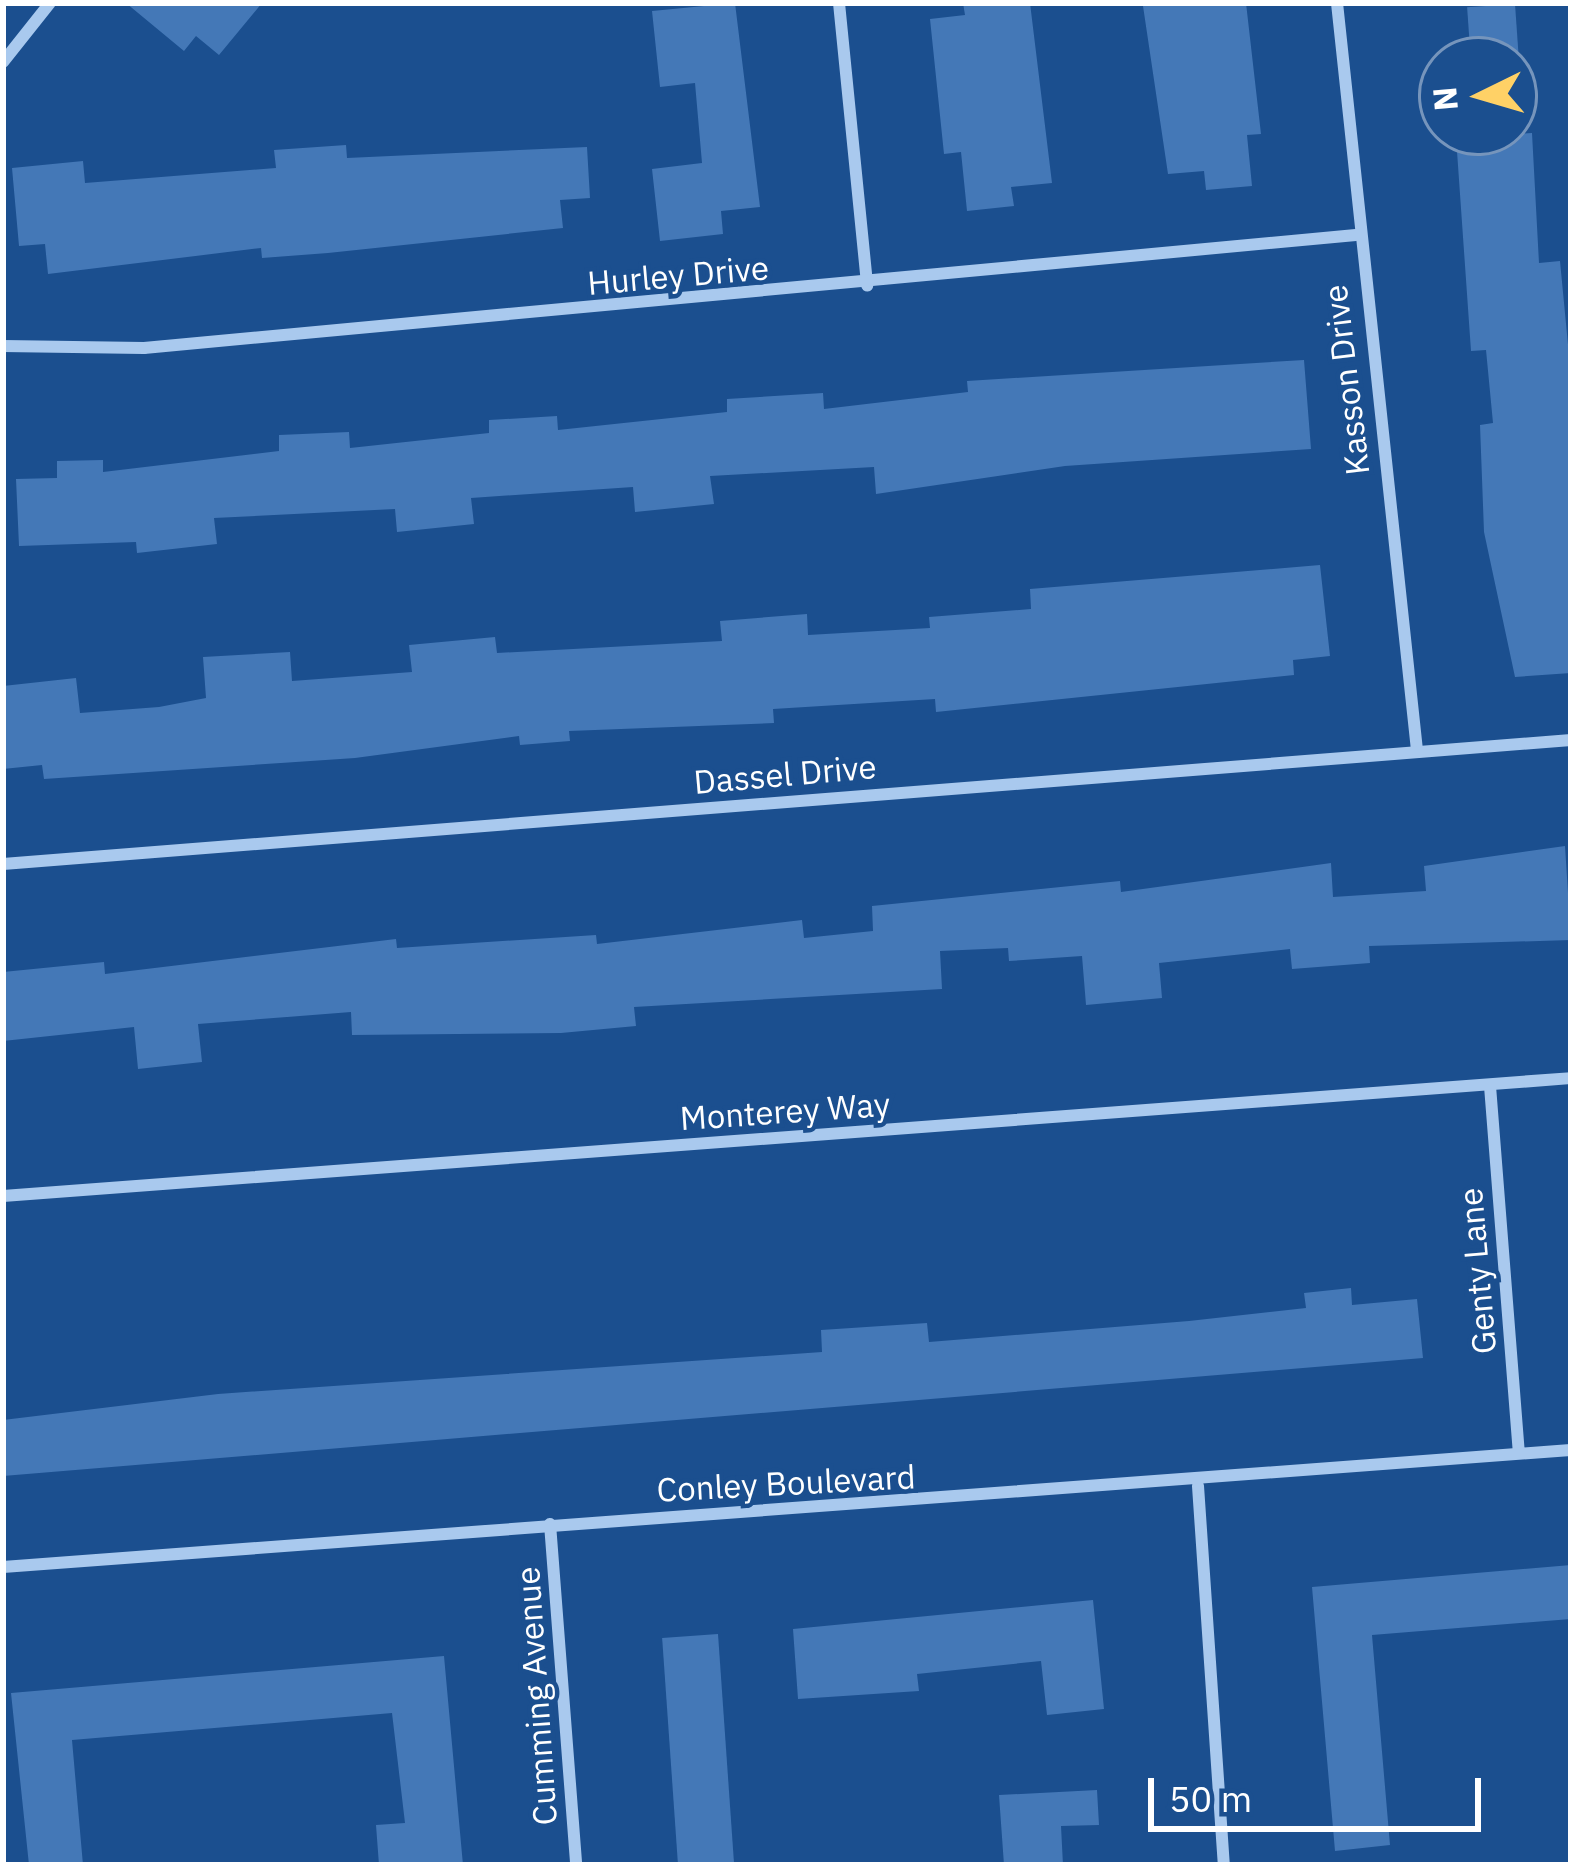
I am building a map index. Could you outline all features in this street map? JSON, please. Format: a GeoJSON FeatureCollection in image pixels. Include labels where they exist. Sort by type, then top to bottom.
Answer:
{"type":"FeatureCollection","features":[{"type":"Feature","properties":{"kind":"street"},"geometry":{"type":"LineString","coordinates":[[3,62],[50,3]]}},
{"type":"Feature","properties":{"kind":"street"},"geometry":{"type":"LineString","coordinates":[[839,3],[867,286]]}},
{"type":"Feature","properties":{"kind":"street","name":"Kasson Drive"},"geometry":{"type":"LineString","coordinates":[[1336,3],[1356,235],[1417,750]]}},
{"type":"Feature","properties":{"kind":"street","name":"Hurley Drive"},"geometry":{"type":"LineString","coordinates":[[3,346],[144,348],[867,286],[1356,235]]}},
{"type":"Feature","properties":{"kind":"street","name":"Dassel Drive"},"geometry":{"type":"LineString","coordinates":[[3,864],[1571,740]]}},
{"type":"Feature","properties":{"kind":"street","name":"Monterey Way"},"geometry":{"type":"LineString","coordinates":[[3,1196],[1571,1078]]}},
{"type":"Feature","properties":{"kind":"street","name":"Genty Lane"},"geometry":{"type":"LineString","coordinates":[[1490,1086],[1519,1453]]}},
{"type":"Feature","properties":{"kind":"street","name":"Conley Boulevard"},"geometry":{"type":"LineString","coordinates":[[3,1567],[550,1524],[1198,1486],[1571,1450]]}},
{"type":"Feature","properties":{"kind":"street"},"geometry":{"type":"LineString","coordinates":[[1198,1486],[1224,1865]]}},
{"type":"Feature","properties":{"kind":"street","name":"Cumming Avenue"},"geometry":{"type":"LineString","coordinates":[[550,1524],[576,1865]]}},
{"type":"Feature","properties":{"kind":"building"},"geometry":{"type":"Polygon","coordinates":[[[126,3],[262,3],[219,55],[196,36],[184,51],[126,3]]]}},
{"type":"Feature","properties":{"kind":"building"},"geometry":{"type":"Polygon","coordinates":[[[735,3],[760,207],[721,211],[723,234],[660,241],[652,169],[702,163],[695,83],[660,87],[652,11],[735,3]]]}},
{"type":"Feature","properties":{"kind":"building"},"geometry":{"type":"Polygon","coordinates":[[[963,3],[1030,3],[1052,183],[1011,187],[1014,206],[967,211],[961,152],[944,154],[930,19],[965,15],[963,3]]]}},
{"type":"Feature","properties":{"kind":"building"},"geometry":{"type":"Polygon","coordinates":[[[1246,3],[1261,134],[1247,135],[1252,186],[1206,190],[1204,171],[1168,174],[1143,6],[1246,3]]]}},
{"type":"Feature","properties":{"kind":"building"},"geometry":{"type":"Polygon","coordinates":[[[1515,4],[1517,36],[1469,36],[1467,7],[1515,4]]]}},
{"type":"Feature","properties":{"kind":"building"},"geometry":{"type":"Polygon","coordinates":[[[346,145],[347,158],[587,147],[590,198],[560,200],[563,228],[328,253],[262,258],[261,248],[48,274],[45,244],[19,246],[12,168],[83,161],[85,183],[276,168],[274,150],[346,145]]]}},
{"type":"Feature","properties":{"kind":"building"},"geometry":{"type":"Polygon","coordinates":[[[1457,156],[1533,156],[1539,263],[1560,261],[1571,376],[1571,673],[1515,677],[1484,532],[1480,425],[1493,423],[1486,350],[1471,351],[1457,156]]]}},
{"type":"Feature","properties":{"kind":"building"},"geometry":{"type":"Polygon","coordinates":[[[1304,360],[1311,449],[1065,466],[876,494],[874,467],[710,476],[714,504],[635,512],[633,487],[471,498],[474,524],[397,532],[395,509],[214,518],[217,544],[137,553],[136,542],[19,546],[16,479],[57,478],[57,461],[103,460],[103,472],[279,451],[279,435],[349,432],[350,448],[489,433],[489,420],[557,416],[558,430],[727,412],[727,399],[823,393],[824,409],[968,392],[967,381],[1304,360]]]}},
{"type":"Feature","properties":{"kind":"building"},"geometry":{"type":"Polygon","coordinates":[[[1320,565],[1330,656],[1293,660],[1294,675],[936,712],[935,699],[773,709],[774,723],[569,731],[570,741],[520,745],[519,736],[355,758],[44,779],[42,765],[3,769],[3,686],[76,678],[80,713],[159,707],[206,698],[203,657],[290,652],[292,681],[412,672],[409,645],[495,637],[497,653],[722,641],[720,621],[807,614],[808,635],[930,628],[929,617],[1031,609],[1030,589],[1320,565]]]}},
{"type":"Feature","properties":{"kind":"building"},"geometry":{"type":"Polygon","coordinates":[[[1565,846],[1571,940],[1369,946],[1370,963],[1292,969],[1290,949],[1159,963],[1162,998],[1086,1005],[1082,956],[1009,961],[1008,948],[940,951],[942,989],[634,1007],[636,1026],[561,1033],[352,1035],[351,1012],[198,1024],[202,1062],[138,1069],[134,1027],[3,1041],[3,972],[104,962],[105,974],[396,939],[397,948],[596,935],[597,944],[802,920],[804,938],[873,931],[872,906],[1120,881],[1121,892],[1331,863],[1333,897],[1426,891],[1424,866],[1565,846]]]}},
{"type":"Feature","properties":{"kind":"building"},"geometry":{"type":"Polygon","coordinates":[[[1351,1288],[1352,1305],[1417,1299],[1423,1358],[3,1476],[3,1420],[218,1394],[822,1352],[821,1330],[927,1323],[929,1342],[1189,1321],[1306,1308],[1304,1293],[1351,1288]]]}},
{"type":"Feature","properties":{"kind":"building"},"geometry":{"type":"Polygon","coordinates":[[[1571,1565],[1571,1619],[1372,1635],[1390,1845],[1335,1851],[1312,1587],[1571,1565]]]}},
{"type":"Feature","properties":{"kind":"building"},"geometry":{"type":"Polygon","coordinates":[[[1093,1600],[1104,1709],[1047,1715],[1041,1661],[917,1674],[919,1691],[798,1699],[793,1629],[1093,1600]]]}},
{"type":"Feature","properties":{"kind":"building"},"geometry":{"type":"Polygon","coordinates":[[[718,1634],[734,1865],[678,1865],[662,1638],[718,1634]]]}},
{"type":"Feature","properties":{"kind":"building"},"geometry":{"type":"Polygon","coordinates":[[[444,1656],[463,1865],[379,1865],[376,1825],[405,1823],[392,1713],[72,1740],[83,1865],[29,1865],[11,1693],[444,1656]]]}},
{"type":"Feature","properties":{"kind":"building"},"geometry":{"type":"Polygon","coordinates":[[[1097,1790],[1099,1825],[1061,1826],[1063,1865],[1004,1865],[999,1795],[1097,1790]]]}}]}
